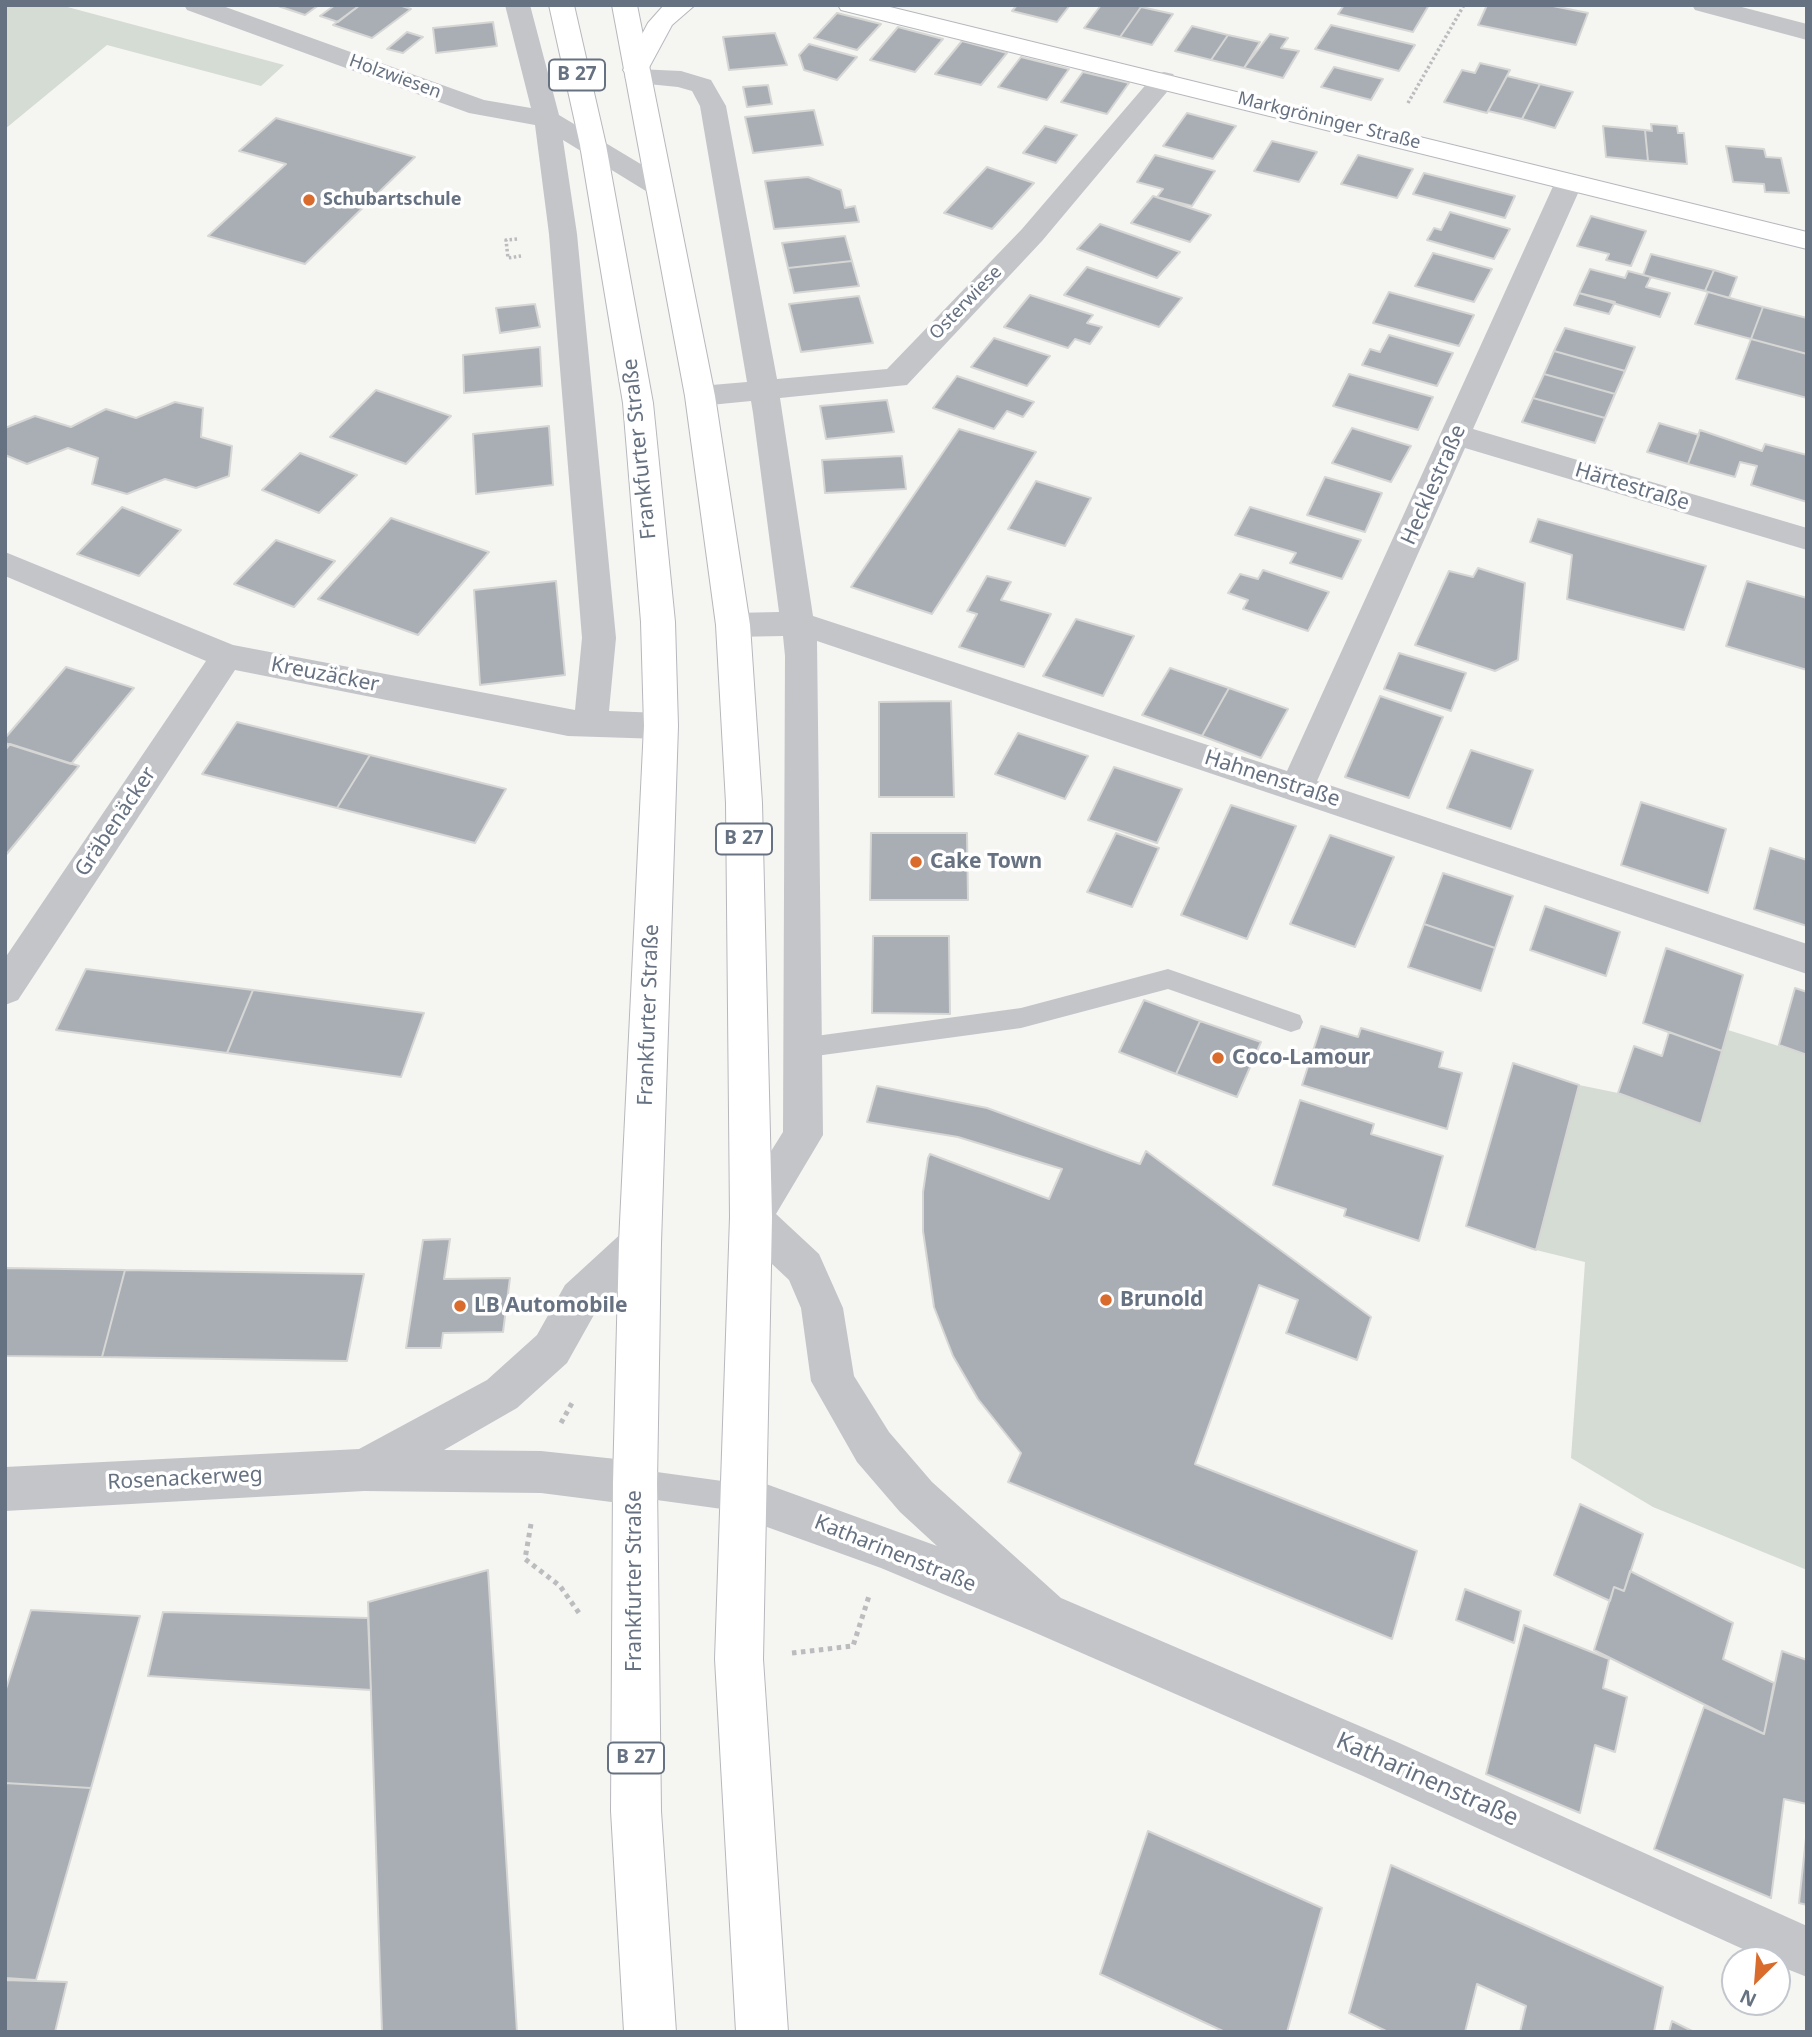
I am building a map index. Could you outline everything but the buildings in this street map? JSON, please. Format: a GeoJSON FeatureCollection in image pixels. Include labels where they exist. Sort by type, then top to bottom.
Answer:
{"type":"FeatureCollection","features":[{"type":"Feature","properties":{"kind":"main road","name":"Frankfurter Straße"},"geometry":{"type":"LineString","coordinates":[[561,5],[593,145],[638,403],[658,622],[660,726],[640,1243],[635,1483],[636,1811],[650,2032]]}},
{"type":"Feature","properties":{"kind":"main road","name":"B 27"},"geometry":{"type":"LineString","coordinates":[[624,5],[700,396],[733,625],[744,803],[751,1217],[739,1659],[762,2032]]}},
{"type":"Feature","properties":{"kind":"main road"},"geometry":{"type":"LineString","coordinates":[[636,74],[661,23],[670,12],[683,5]]}},
{"type":"Feature","properties":{"kind":"main road","name":"Markgröninger Straße"},"geometry":{"type":"LineString","coordinates":[[850,5],[1164,80],[1807,241]]}},
{"type":"Feature","properties":{"kind":"street","name":"Holzwiesen"},"geometry":{"type":"LineString","coordinates":[[196,5],[478,107],[547,120],[593,145],[659,187]]}},
{"type":"Feature","properties":{"kind":"street"},"geometry":{"type":"LineString","coordinates":[[517,5],[547,120],[563,234],[600,638],[591,724]]}},
{"type":"Feature","properties":{"kind":"street"},"geometry":{"type":"LineString","coordinates":[[1704,5],[1807,32]]}},
{"type":"Feature","properties":{"kind":"street"},"geometry":{"type":"LineString","coordinates":[[636,74],[681,79],[702,86],[713,106],[764,390],[803,656],[803,1135],[751,1217]]}},
{"type":"Feature","properties":{"kind":"street","name":"Osterwiese"},"geometry":{"type":"LineString","coordinates":[[700,396],[896,378],[1032,235],[1164,80]]}},
{"type":"Feature","properties":{"kind":"street","name":"Hecklestraße"},"geometry":{"type":"LineString","coordinates":[[1297,786],[1569,182]]}},
{"type":"Feature","properties":{"kind":"street","name":"Härtestraße"},"geometry":{"type":"LineString","coordinates":[[1457,435],[1807,539]]}},
{"type":"Feature","properties":{"kind":"street","name":"Kreuzäcker"},"geometry":{"type":"LineString","coordinates":[[5,563],[227,656],[568,723],[660,726]]}},
{"type":"Feature","properties":{"kind":"street","name":"Hahnenstraße"},"geometry":{"type":"LineString","coordinates":[[733,625],[798,624],[839,635],[1297,786],[1807,960]]}},
{"type":"Feature","properties":{"kind":"street","name":"Gräbenäcker"},"geometry":{"type":"LineString","coordinates":[[5,989],[227,656]]}},
{"type":"Feature","properties":{"kind":"street","name":"Katharinenstraße"},"geometry":{"type":"LineString","coordinates":[[751,1217],[804,1267],[822,1308],[833,1381],[873,1447],[916,1497],[1045,1614]]}},
{"type":"Feature","properties":{"kind":"street","name":"Rosenackerweg"},"geometry":{"type":"LineString","coordinates":[[364,1470],[502,1394],[552,1349],[580,1299],[640,1243]]}},
{"type":"Feature","properties":{"kind":"street","name":"Rosenackerweg"},"geometry":{"type":"LineString","coordinates":[[5,1489],[364,1470],[541,1472],[635,1483]]}},
{"type":"Feature","properties":{"kind":"street","name":"Katharinenstraße"},"geometry":{"type":"LineString","coordinates":[[744,1498],[885,1547],[1045,1614],[1380,1759],[1807,1952]]}},
{"type":"Feature","properties":{"kind":"lane"},"geometry":{"type":"LineString","coordinates":[[801,1048],[1021,1018],[1168,979],[1291,1022]]}},
{"type":"Feature","properties":{"kind":"lane"},"geometry":{"type":"LineString","coordinates":[[635,1483],[744,1498]]}},
{"type":"Feature","properties":{"kind":"path"},"geometry":{"type":"LineString","coordinates":[[1387,136],[1428,71],[1464,5]]}},
{"type":"Feature","properties":{"kind":"path"},"geometry":{"type":"LineString","coordinates":[[739,1659],[853,1646],[885,1547]]}},
{"type":"Feature","properties":{"kind":"shaded area"},"geometry":{"type":"Polygon","coordinates":[[[5,5],[60,5],[284,65],[261,86],[107,45],[5,129],[5,5]]]}},
{"type":"Feature","properties":{"kind":"shaded area"},"geometry":{"type":"Polygon","coordinates":[[[1728,1030],[1807,1055],[1807,1570],[1653,1507],[1571,1458],[1585,1262],[1536,1250],[1579,1085],[1618,1093],[1728,1030]]]}},
{"type":"Feature","properties":{"kind":"place","name":"Schubartschule"},"geometry":{"type":"Point","coordinates":[309,200]}},
{"type":"Feature","properties":{"kind":"place","name":"Cake Town"},"geometry":{"type":"Point","coordinates":[916,862]}},
{"type":"Feature","properties":{"kind":"place","name":"Coco-Lamour"},"geometry":{"type":"Point","coordinates":[1218,1058]}},
{"type":"Feature","properties":{"kind":"place","name":"Brunold"},"geometry":{"type":"Point","coordinates":[1106,1300]}},
{"type":"Feature","properties":{"kind":"place","name":"LB Automobile"},"geometry":{"type":"Point","coordinates":[460,1306]}}]}
